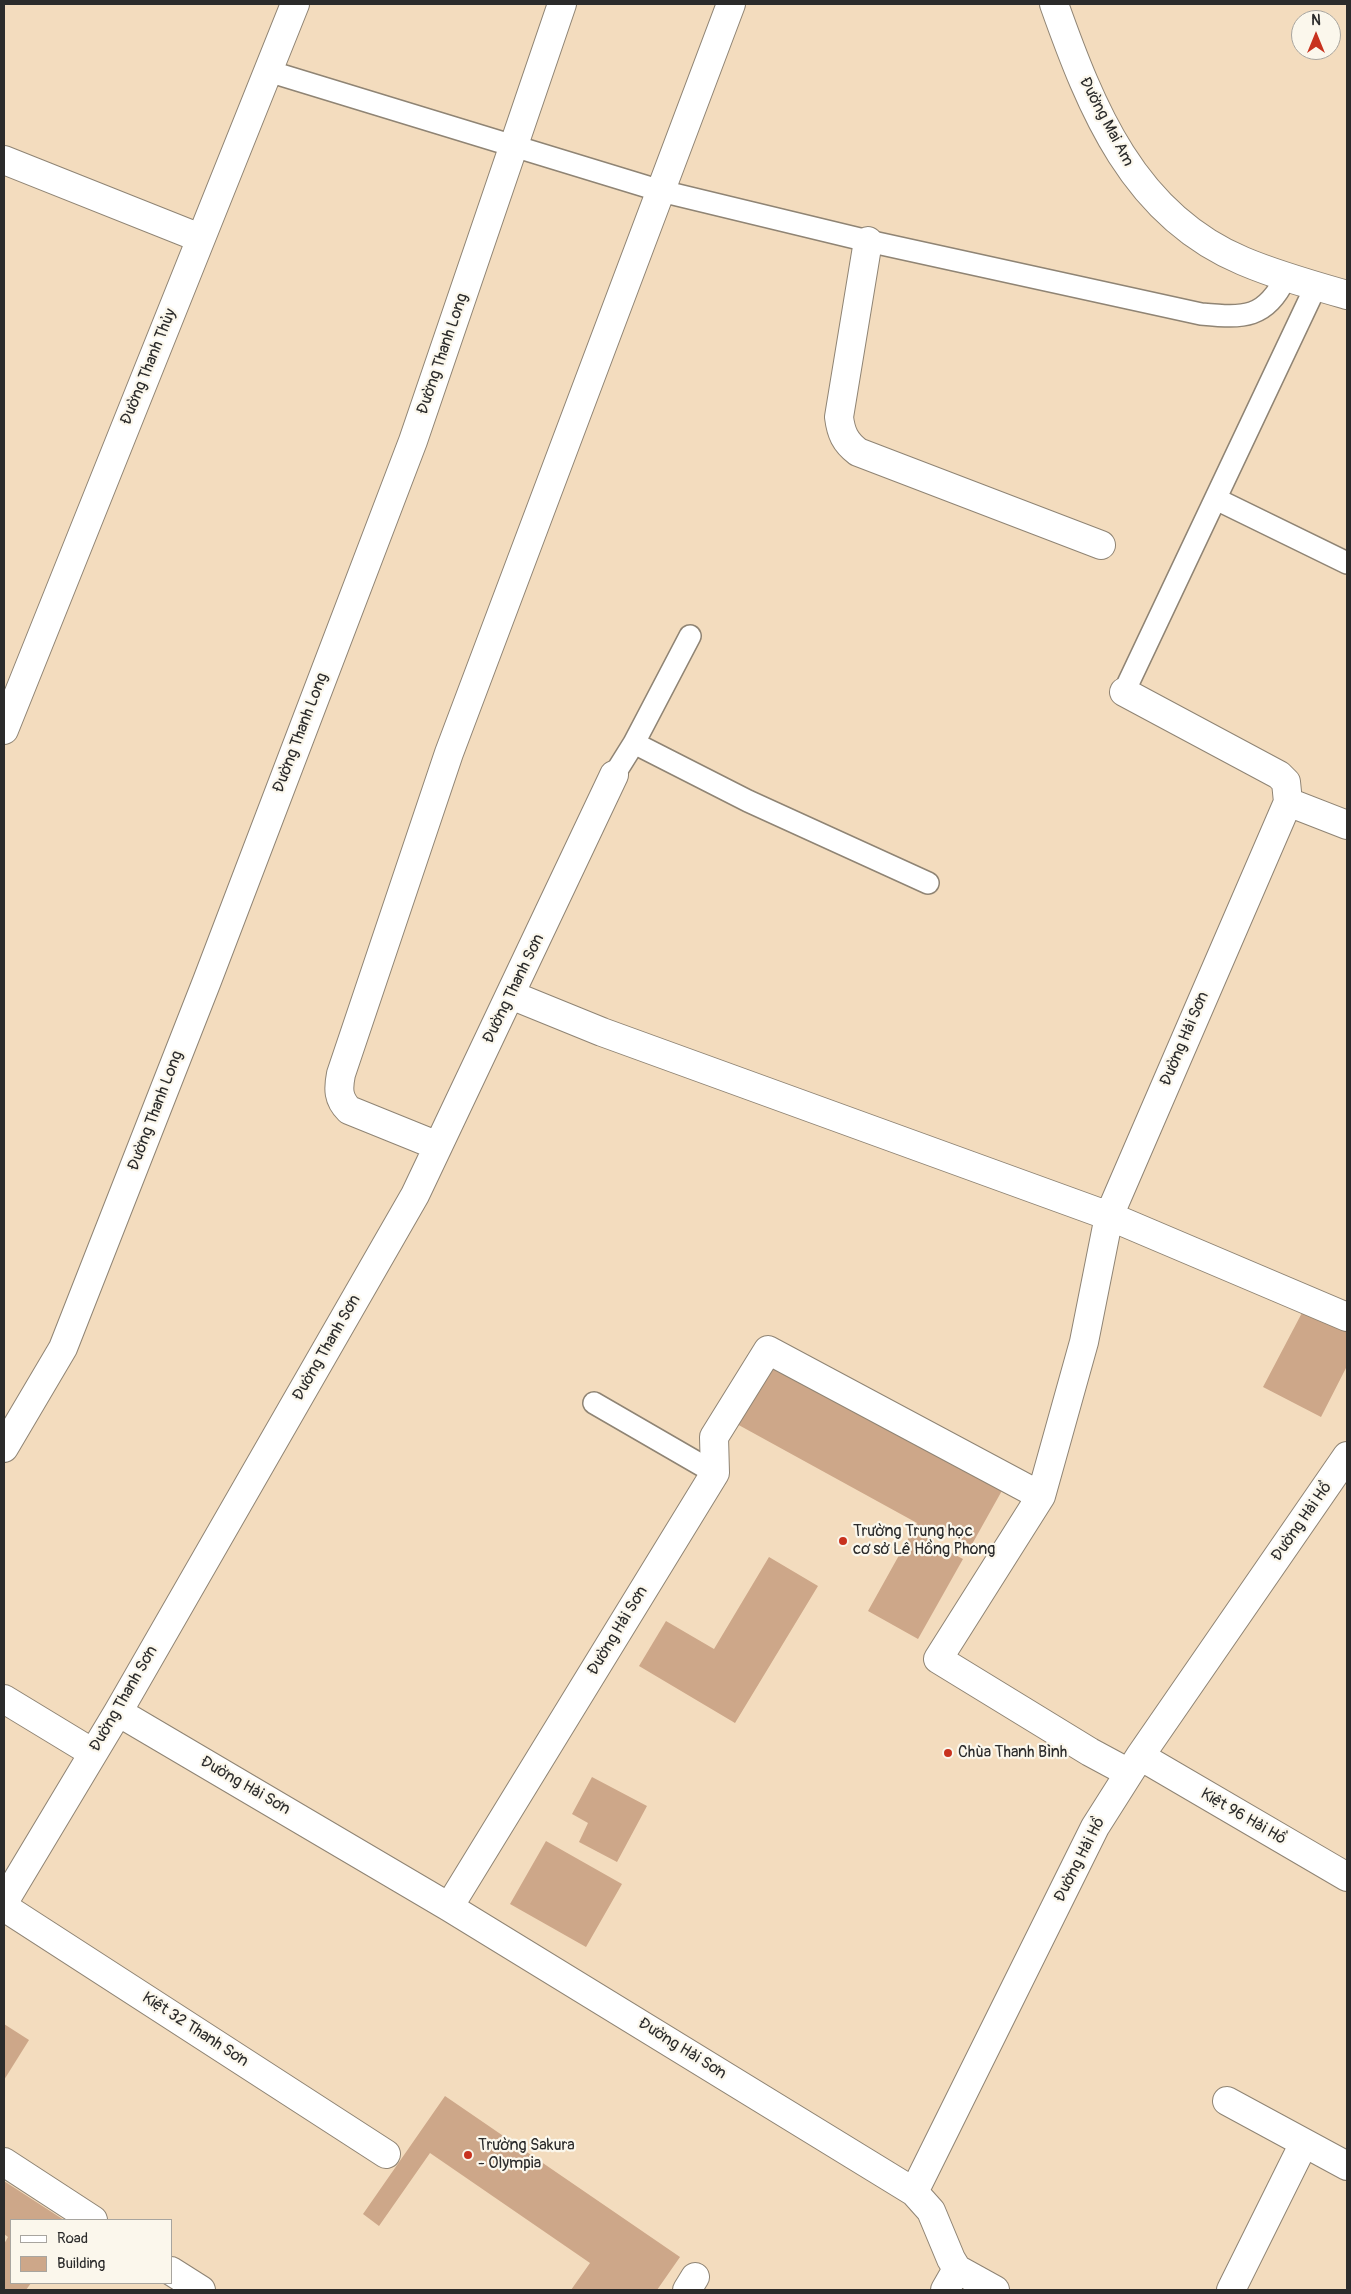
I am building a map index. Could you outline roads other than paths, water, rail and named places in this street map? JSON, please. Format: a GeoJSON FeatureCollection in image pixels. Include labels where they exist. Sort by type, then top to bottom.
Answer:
{"type":"FeatureCollection","features":[{"type":"Feature","properties":{"kind":"street","name":"Đường Thanh Thủy"},"geometry":{"type":"LineString","coordinates":[[4,730],[295,4]]}},
{"type":"Feature","properties":{"kind":"street","name":"Đường Thanh Long"},"geometry":{"type":"LineString","coordinates":[[4,1448],[63,1348],[207,981],[413,441],[562,4]]}},
{"type":"Feature","properties":{"kind":"street"},"geometry":{"type":"LineString","coordinates":[[438,1146],[349,1110],[342,1104],[339,1094],[341,1074],[450,753],[732,4]]}},
{"type":"Feature","properties":{"kind":"street","name":"Đường Mai Am"},"geometry":{"type":"LineString","coordinates":[[1054,4],[1078,69],[1110,136],[1137,180],[1166,211],[1204,241],[1242,261],[1286,277],[1347,295]]}},
{"type":"Feature","properties":{"kind":"street"},"geometry":{"type":"LineString","coordinates":[[4,160],[200,238]]}},
{"type":"Feature","properties":{"kind":"street"},"geometry":{"type":"LineString","coordinates":[[868,241],[839,417],[840,431],[848,444],[858,452],[1101,545]]}},
{"type":"Feature","properties":{"kind":"street"},"geometry":{"type":"LineString","coordinates":[[1124,692],[1279,775],[1286,782],[1288,802],[1347,825]]}},
{"type":"Feature","properties":{"kind":"street","name":"Đường Thanh Sơn"},"geometry":{"type":"LineString","coordinates":[[4,1902],[118,1712],[415,1195],[614,775]]}},
{"type":"Feature","properties":{"kind":"street","name":"Đường Hải Sơn"},"geometry":{"type":"LineString","coordinates":[[1042,1496],[1084,1342],[1109,1216],[1288,802]]}},
{"type":"Feature","properties":{"kind":"street"},"geometry":{"type":"LineString","coordinates":[[511,995],[602,1032],[1109,1216],[1347,1317]]}},
{"type":"Feature","properties":{"kind":"street"},"geometry":{"type":"LineString","coordinates":[[715,1472],[714,1437],[768,1350],[1042,1496]]}},
{"type":"Feature","properties":{"kind":"street","name":"Đường Hải Hồ"},"geometry":{"type":"LineString","coordinates":[[914,2192],[1095,1827],[1134,1764],[1347,1456]]}},
{"type":"Feature","properties":{"kind":"street","name":"Đường Hải Sơn"},"geometry":{"type":"LineString","coordinates":[[450,1907],[715,1472]]}},
{"type":"Feature","properties":{"kind":"street","name":"Kiệt 96 Hải Hồ"},"geometry":{"type":"LineString","coordinates":[[1042,1496],[938,1659],[1090,1752],[1134,1764],[1347,1877]]}},
{"type":"Feature","properties":{"kind":"street"},"geometry":{"type":"LineString","coordinates":[[4,1699],[93,1753]]}},
{"type":"Feature","properties":{"kind":"street","name":"Đường Hải Sơn"},"geometry":{"type":"LineString","coordinates":[[118,1712],[450,1907],[914,2192]]}},
{"type":"Feature","properties":{"kind":"street","name":"Kiệt 32 Thanh Sơn"},"geometry":{"type":"LineString","coordinates":[[4,1907],[386,2154]]}},
{"type":"Feature","properties":{"kind":"street"},"geometry":{"type":"LineString","coordinates":[[1227,2101],[1347,2166]]}},
{"type":"Feature","properties":{"kind":"street"},"geometry":{"type":"LineString","coordinates":[[1230,2290],[1304,2143]]}},
{"type":"Feature","properties":{"kind":"street"},"geometry":{"type":"LineString","coordinates":[[4,2162],[91,2219]]}},
{"type":"Feature","properties":{"kind":"street"},"geometry":{"type":"LineString","coordinates":[[914,2192],[932,2211],[951,2259],[951,2280],[995,2290]]}},
{"type":"Feature","properties":{"kind":"street"},"geometry":{"type":"LineString","coordinates":[[172,2272],[201,2290]]}},
{"type":"Feature","properties":{"kind":"lane"},"geometry":{"type":"LineString","coordinates":[[268,71],[661,191],[868,241],[1200,314],[1244,315],[1264,308],[1276,296],[1286,277]]}},
{"type":"Feature","properties":{"kind":"lane"},"geometry":{"type":"LineString","coordinates":[[1124,692],[1316,286]]}},
{"type":"Feature","properties":{"kind":"lane"},"geometry":{"type":"LineString","coordinates":[[1216,499],[1347,562]]}},
{"type":"Feature","properties":{"kind":"lane"},"geometry":{"type":"LineString","coordinates":[[614,775],[634,743],[690,636]]}},
{"type":"Feature","properties":{"kind":"lane"},"geometry":{"type":"LineString","coordinates":[[634,743],[748,801],[928,883]]}},
{"type":"Feature","properties":{"kind":"lane"},"geometry":{"type":"LineString","coordinates":[[594,1403],[715,1472]]}},
{"type":"Feature","properties":{"kind":"place","name":"Trường Trung học cơ sở Lê Hồng Phong"},"geometry":{"type":"Point","coordinates":[843,1541]}},
{"type":"Feature","properties":{"kind":"place","name":"Chùa Thanh Bình"},"geometry":{"type":"Point","coordinates":[948,1753]}},
{"type":"Feature","properties":{"kind":"place","name":"Trường Sakura - Olympia"},"geometry":{"type":"Point","coordinates":[468,2155]}}]}
